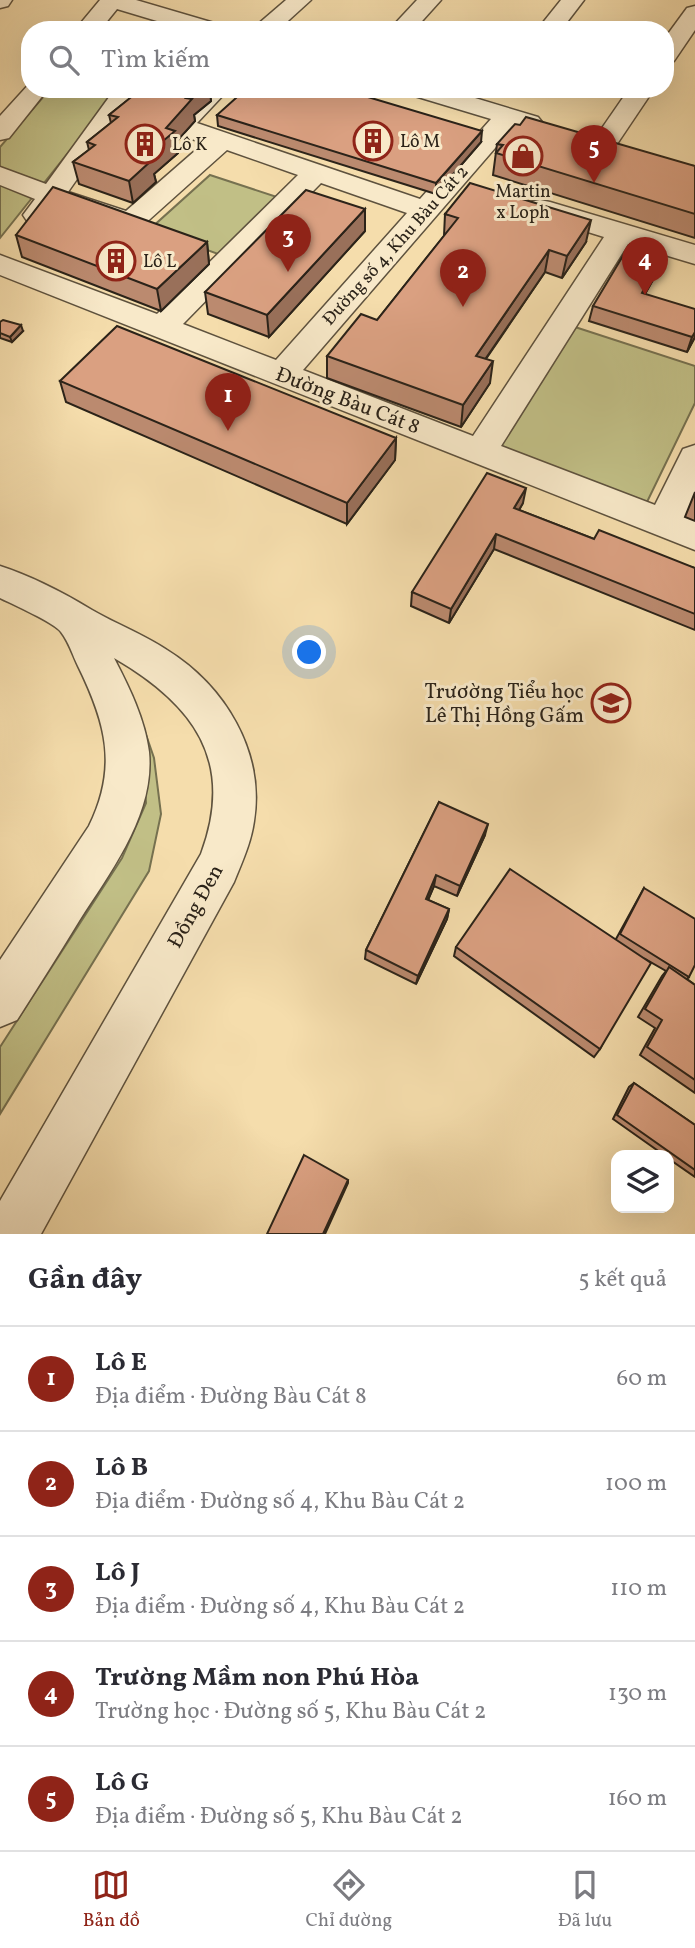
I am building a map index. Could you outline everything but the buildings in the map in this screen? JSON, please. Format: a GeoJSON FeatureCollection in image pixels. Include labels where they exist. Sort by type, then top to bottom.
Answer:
{"type":"FeatureCollection","features":[{"type":"Feature","properties":{"kind":"street"},"geometry":{"type":"LineString","coordinates":[[94,21],[112,0],[178,17]]}},
{"type":"Feature","properties":{"kind":"street"},"geometry":{"type":"LineString","coordinates":[[274,21],[300,0]]}},
{"type":"Feature","properties":{"kind":"street"},"geometry":{"type":"LineString","coordinates":[[410,21],[430,0]]}},
{"type":"Feature","properties":{"kind":"street"},"geometry":{"type":"LineString","coordinates":[[554,21],[566,1]]}},
{"type":"Feature","properties":{"kind":"street"},"geometry":{"type":"LineString","coordinates":[[674,43],[695,13]]}},
{"type":"Feature","properties":{"kind":"street"},"geometry":{"type":"LineString","coordinates":[[674,56],[695,60]]}},
{"type":"Feature","properties":{"kind":"street"},"geometry":{"type":"LineString","coordinates":[[0,132],[28,98]]}},
{"type":"Feature","properties":{"kind":"street"},"geometry":{"type":"LineString","coordinates":[[10,253],[121,98]]}},
{"type":"Feature","properties":{"kind":"street"},"geometry":{"type":"LineString","coordinates":[[208,98],[180,126],[426,210]]}},
{"type":"Feature","properties":{"kind":"street"},"geometry":{"type":"LineString","coordinates":[[462,98],[497,105],[547,127]]}},
{"type":"Feature","properties":{"kind":"street"},"geometry":{"type":"LineString","coordinates":[[630,152],[595,141],[634,98]]}},
{"type":"Feature","properties":{"kind":"street","name":"Đường số 4, Khu Bàu Cát 2"},"geometry":{"type":"LineString","coordinates":[[281,374],[426,210],[465,185],[497,105]]}},
{"type":"Feature","properties":{"kind":"street"},"geometry":{"type":"LineString","coordinates":[[0,175],[143,227],[223,140]]}},
{"type":"Feature","properties":{"kind":"street"},"geometry":{"type":"LineString","coordinates":[[162,327],[219,253],[316,172]]}},
{"type":"Feature","properties":{"kind":"street"},"geometry":{"type":"LineString","coordinates":[[517,201],[695,255]]}},
{"type":"Feature","properties":{"kind":"street"},"geometry":{"type":"LineString","coordinates":[[480,452],[621,232]]}},
{"type":"Feature","properties":{"kind":"street","name":"Đường Bàu Cát 8"},"geometry":{"type":"LineString","coordinates":[[10,253],[162,327],[680,529]]}},
{"type":"Feature","properties":{"kind":"street"},"geometry":{"type":"LineString","coordinates":[[680,529],[695,458]]}},
{"type":"Feature","properties":{"kind":"street","name":"Đồng Đen"},"geometry":{"type":"LineString","coordinates":[[2,585],[127,645],[162,667],[212,712],[230,751],[235,800],[234,822],[218,867],[11,1234]]}},
{"type":"Feature","properties":{"kind":"street"},"geometry":{"type":"LineString","coordinates":[[0,1003],[108,835],[127,787],[128,746],[121,723],[74,618]]}},
{"type":"Feature","properties":{"kind":"shaded area"},"geometry":{"type":"Polygon","coordinates":[[[42,98],[112,98],[0,238],[0,147],[42,98]]]}},
{"type":"Feature","properties":{"kind":"shaded area"},"geometry":{"type":"Polygon","coordinates":[[[210,175],[286,200],[229,258],[150,229],[210,175]]]}},
{"type":"Feature","properties":{"kind":"shaded area"},"geometry":{"type":"Polygon","coordinates":[[[575,327],[695,366],[695,403],[647,502],[500,447],[575,327]]]}},
{"type":"Feature","properties":{"kind":"shaded area"},"geometry":{"type":"Polygon","coordinates":[[[142,723],[154,758],[161,814],[149,871],[0,1114],[0,1047],[122,858],[146,803],[142,723]]]}},
{"type":"Feature","properties":{"kind":"place","name":"Lô M"},"geometry":{"type":"Point","coordinates":[373,141]}},
{"type":"Feature","properties":{"kind":"place","name":"Lô K"},"geometry":{"type":"Point","coordinates":[145,144]}},
{"type":"Feature","properties":{"kind":"place","name":"Martin x Loph"},"geometry":{"type":"Point","coordinates":[523,156]}},
{"type":"Feature","properties":{"kind":"place","name":"Lô G"},"geometry":{"type":"Point","coordinates":[594,183]}},
{"type":"Feature","properties":{"kind":"place","name":"Lô L"},"geometry":{"type":"Point","coordinates":[116,261]}},
{"type":"Feature","properties":{"kind":"place","name":"Lô J"},"geometry":{"type":"Point","coordinates":[288,272]}},
{"type":"Feature","properties":{"kind":"place","name":"Trường Mầm non Phú Hòa"},"geometry":{"type":"Point","coordinates":[645,295]}},
{"type":"Feature","properties":{"kind":"place","name":"Lô B"},"geometry":{"type":"Point","coordinates":[463,307]}},
{"type":"Feature","properties":{"kind":"place","name":"Lô E"},"geometry":{"type":"Point","coordinates":[228,431]}},
{"type":"Feature","properties":{"kind":"place","name":"Trươờng Tiểu học Lê Thị Hồng Gấm"},"geometry":{"type":"Point","coordinates":[611,703]}}]}
